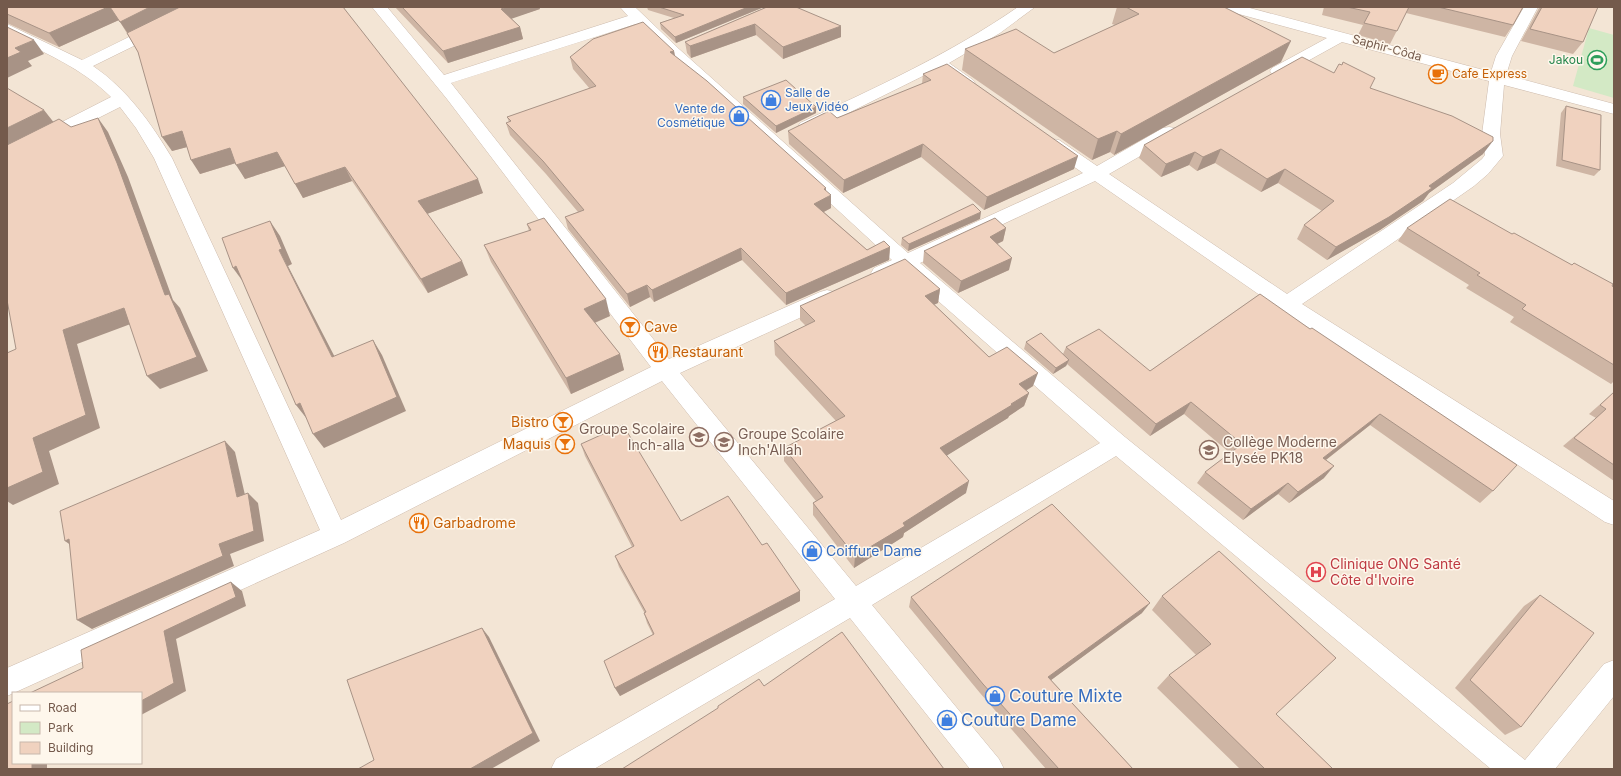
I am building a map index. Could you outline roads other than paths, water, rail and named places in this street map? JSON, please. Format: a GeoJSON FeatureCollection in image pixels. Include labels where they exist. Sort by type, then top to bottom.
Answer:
{"type":"FeatureCollection","features":[{"type":"Feature","properties":{"kind":"street"},"geometry":{"type":"LineString","coordinates":[[80,66],[202,7]]}},
{"type":"Feature","properties":{"kind":"street"},"geometry":{"type":"LineString","coordinates":[[379,7],[440,81],[664,370],[989,769]]}},
{"type":"Feature","properties":{"kind":"street"},"geometry":{"type":"LineString","coordinates":[[775,142],[938,63],[994,30],[1028,7]]}},
{"type":"Feature","properties":{"kind":"street","name":"Saphir-Côda"},"geometry":{"type":"LineString","coordinates":[[1229,7],[1614,109]]}},
{"type":"Feature","properties":{"kind":"street"},"geometry":{"type":"LineString","coordinates":[[1275,19],[1286,7]]}},
{"type":"Feature","properties":{"kind":"street"},"geometry":{"type":"LineString","coordinates":[[1287,304],[1381,243],[1463,184],[1488,164],[1494,156],[1491,134],[1497,78],[1504,56],[1531,7]]}},
{"type":"Feature","properties":{"kind":"street"},"geometry":{"type":"LineString","coordinates":[[440,81],[633,12],[681,49],[775,142],[906,262],[1117,444],[1514,769]]}},
{"type":"Feature","properties":{"kind":"street"},"geometry":{"type":"LineString","coordinates":[[7,28],[100,78],[120,98],[147,130],[163,158],[335,535]]}},
{"type":"Feature","properties":{"kind":"street"},"geometry":{"type":"LineString","coordinates":[[1266,78],[1341,36]]}},
{"type":"Feature","properties":{"kind":"street"},"geometry":{"type":"LineString","coordinates":[[938,63],[982,94]]}},
{"type":"Feature","properties":{"kind":"street"},"geometry":{"type":"LineString","coordinates":[[7,157],[120,98]]}},
{"type":"Feature","properties":{"kind":"street"},"geometry":{"type":"LineString","coordinates":[[7,682],[335,535],[664,370],[906,262],[1096,174],[1184,124]]}},
{"type":"Feature","properties":{"kind":"street"},"geometry":{"type":"LineString","coordinates":[[1039,134],[1287,304],[1614,514]]}},
{"type":"Feature","properties":{"kind":"street"},"geometry":{"type":"LineString","coordinates":[[566,769],[853,602],[1117,444]]}},
{"type":"Feature","properties":{"kind":"street"},"geometry":{"type":"LineString","coordinates":[[1536,769],[1614,674]]}},
{"type":"Feature","properties":{"kind":"place","name":"Jakou"},"geometry":{"type":"Point","coordinates":[1597,60]}},
{"type":"Feature","properties":{"kind":"place","name":"Cafe Express"},"geometry":{"type":"Point","coordinates":[1438,74]}},
{"type":"Feature","properties":{"kind":"place","name":"Salle de Jeux Vidéo"},"geometry":{"type":"Point","coordinates":[771,100]}},
{"type":"Feature","properties":{"kind":"place","name":"Vente de Cosmétique"},"geometry":{"type":"Point","coordinates":[739,116]}},
{"type":"Feature","properties":{"kind":"place","name":"Cave"},"geometry":{"type":"Point","coordinates":[630,327]}},
{"type":"Feature","properties":{"kind":"place","name":"Restaurant"},"geometry":{"type":"Point","coordinates":[658,352]}},
{"type":"Feature","properties":{"kind":"place","name":"Bistro"},"geometry":{"type":"Point","coordinates":[563,422]}},
{"type":"Feature","properties":{"kind":"place","name":"Groupe Scolaire Inch-alla"},"geometry":{"type":"Point","coordinates":[699,437]}},
{"type":"Feature","properties":{"kind":"place","name":"Groupe Scolaire Inch'Allah"},"geometry":{"type":"Point","coordinates":[724,442]}},
{"type":"Feature","properties":{"kind":"place","name":"Maquis"},"geometry":{"type":"Point","coordinates":[565,444]}},
{"type":"Feature","properties":{"kind":"place","name":"Collège Moderne Elysée PK18"},"geometry":{"type":"Point","coordinates":[1209,450]}},
{"type":"Feature","properties":{"kind":"place","name":"Garbadrome"},"geometry":{"type":"Point","coordinates":[419,523]}},
{"type":"Feature","properties":{"kind":"place","name":"Coiffure Dame"},"geometry":{"type":"Point","coordinates":[812,551]}},
{"type":"Feature","properties":{"kind":"place","name":"Clinique ONG Santé Côte d'Ivoire"},"geometry":{"type":"Point","coordinates":[1316,572]}},
{"type":"Feature","properties":{"kind":"place","name":"Couture Mixte"},"geometry":{"type":"Point","coordinates":[995,696]}},
{"type":"Feature","properties":{"kind":"place","name":"Couture Dame"},"geometry":{"type":"Point","coordinates":[947,720]}}]}
